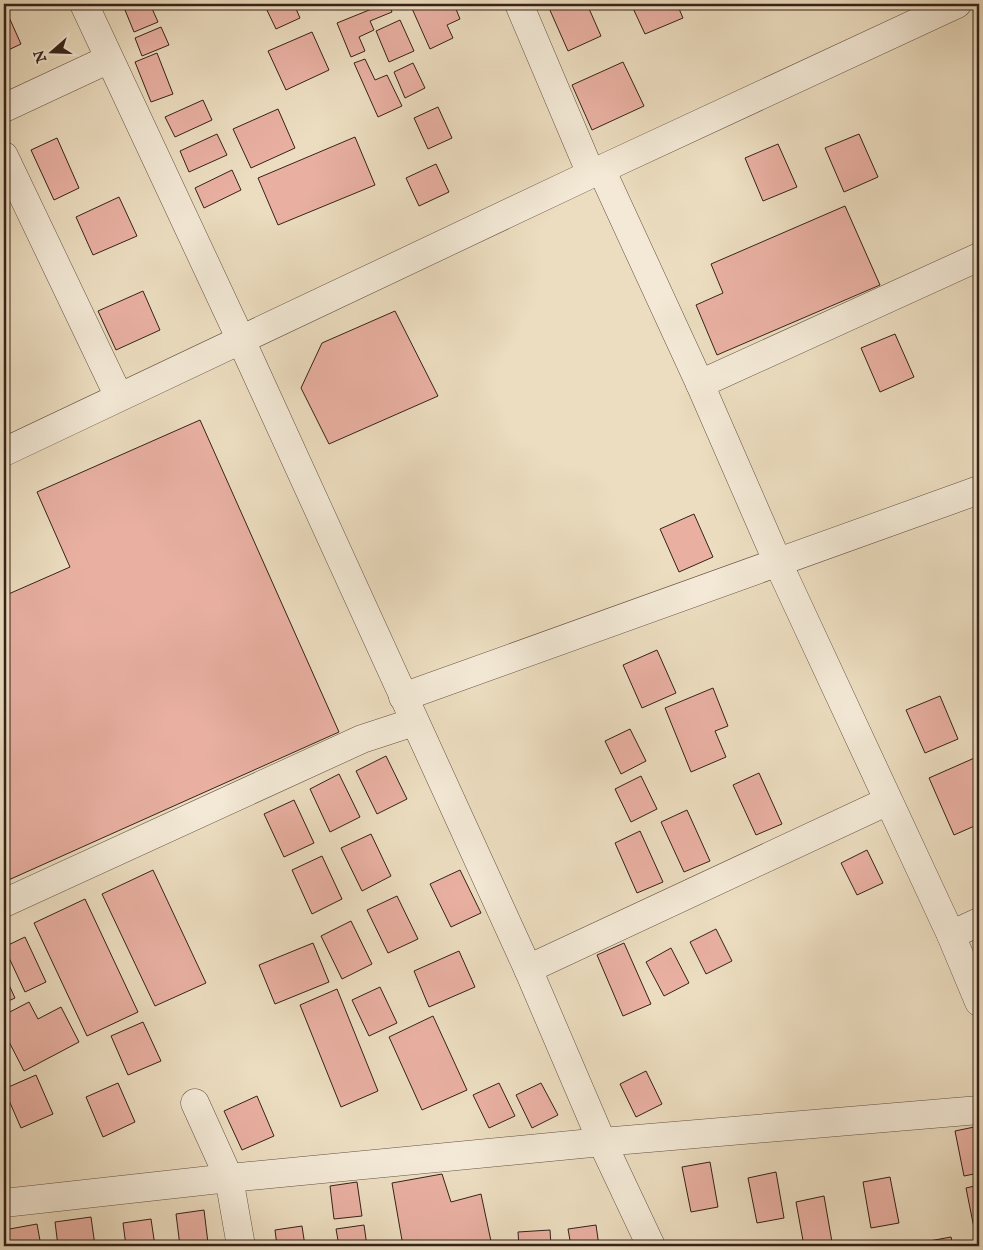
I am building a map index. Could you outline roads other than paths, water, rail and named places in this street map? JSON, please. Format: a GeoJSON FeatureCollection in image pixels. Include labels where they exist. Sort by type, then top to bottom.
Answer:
{"type":"FeatureCollection","features":[{"type":"Feature","properties":{"kind":"street"},"geometry":{"type":"LineString","coordinates":[[84,4],[241,340],[528,969],[602,1142],[652,1246]]}},
{"type":"Feature","properties":{"kind":"street"},"geometry":{"type":"LineString","coordinates":[[519,4],[596,172],[700,384],[778,563],[951,935],[979,1002]]}},
{"type":"Feature","properties":{"kind":"street"},"geometry":{"type":"LineString","coordinates":[[4,452],[596,172],[957,4]]}},
{"type":"Feature","properties":{"kind":"street"},"geometry":{"type":"LineString","coordinates":[[4,108],[109,59]]}},
{"type":"Feature","properties":{"kind":"street"},"geometry":{"type":"LineString","coordinates":[[4,156],[119,398]]}},
{"type":"Feature","properties":{"kind":"street"},"geometry":{"type":"LineString","coordinates":[[700,384],[979,257]]}},
{"type":"Feature","properties":{"kind":"street"},"geometry":{"type":"LineString","coordinates":[[403,697],[979,490]]}},
{"type":"Feature","properties":{"kind":"street"},"geometry":{"type":"LineString","coordinates":[[4,903],[362,739],[414,722]]}},
{"type":"Feature","properties":{"kind":"street"},"geometry":{"type":"LineString","coordinates":[[528,969],[888,801]]}},
{"type":"Feature","properties":{"kind":"street"},"geometry":{"type":"LineString","coordinates":[[951,935],[979,922]]}},
{"type":"Feature","properties":{"kind":"street"},"geometry":{"type":"LineString","coordinates":[[195,1103],[229,1178],[241,1246]]}},
{"type":"Feature","properties":{"kind":"street"},"geometry":{"type":"LineString","coordinates":[[4,1203],[229,1178],[602,1142],[979,1110]]}}]}
